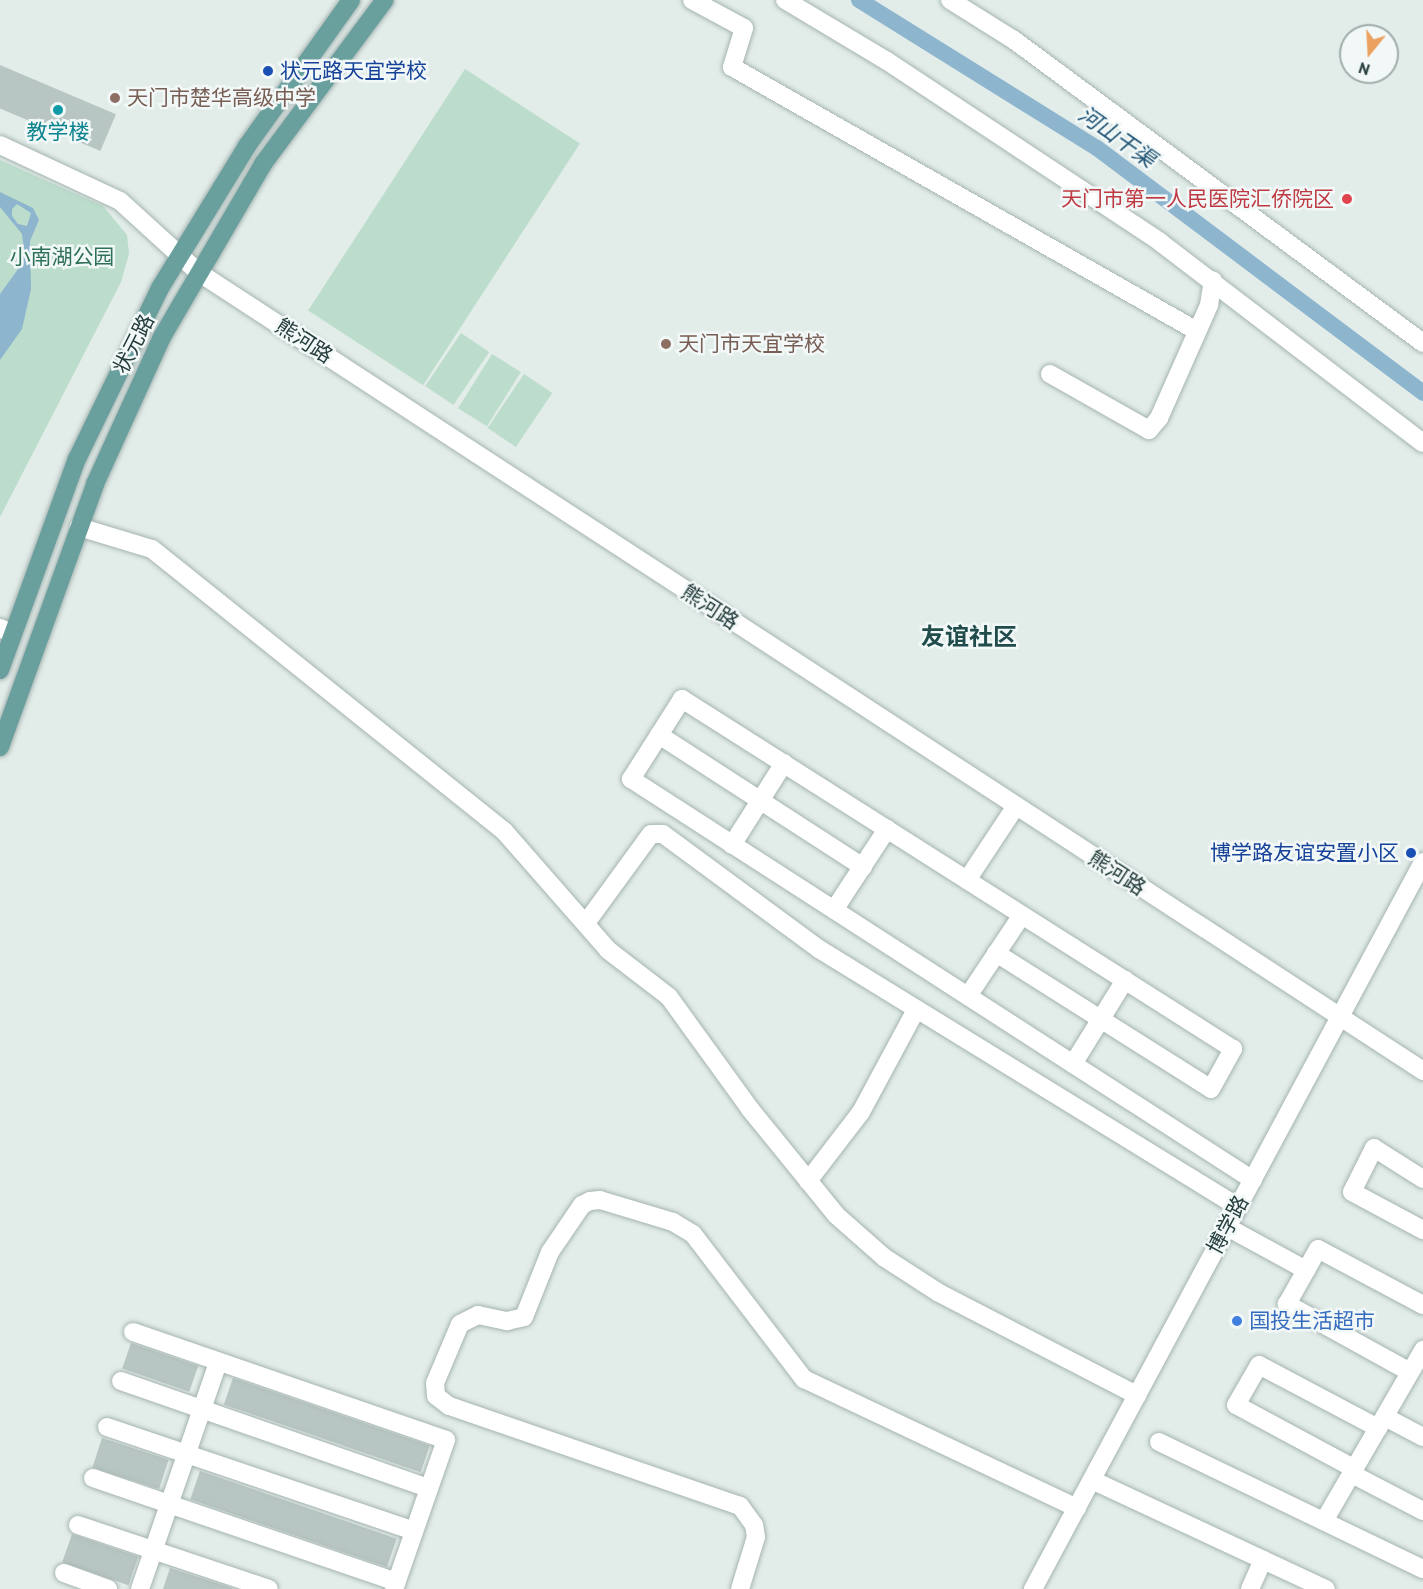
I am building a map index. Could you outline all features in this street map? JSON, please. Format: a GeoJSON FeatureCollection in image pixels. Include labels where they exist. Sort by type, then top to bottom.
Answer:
{"type":"FeatureCollection","features":[{"type":"Feature","properties":{"kind":"main road","name":"状元路"},"geometry":{"type":"LineString","coordinates":[[0,670],[6,631],[89,430],[179,255],[247,146],[351,0]]}},
{"type":"Feature","properties":{"kind":"main road","name":"状元路"},"geometry":{"type":"LineString","coordinates":[[0,747],[79,527],[138,385],[198,272],[263,164],[385,0]]}},
{"type":"Feature","properties":{"kind":"street"},"geometry":{"type":"LineString","coordinates":[[692,0],[744,28],[732,68],[1197,331]]}},
{"type":"Feature","properties":{"kind":"street"},"geometry":{"type":"LineString","coordinates":[[785,0],[887,60],[1213,280],[1423,443]]}},
{"type":"Feature","properties":{"kind":"street"},"geometry":{"type":"LineString","coordinates":[[951,0],[1014,40],[1423,343]]}},
{"type":"Feature","properties":{"kind":"street","name":"熊河路"},"geometry":{"type":"LineString","coordinates":[[0,145],[120,201],[198,272],[1423,1071]]}},
{"type":"Feature","properties":{"kind":"street"},"geometry":{"type":"LineString","coordinates":[[1050,374],[1149,430],[1159,418],[1209,305],[1213,280]]}},
{"type":"Feature","properties":{"kind":"street"},"geometry":{"type":"LineString","coordinates":[[79,527],[152,549],[202,586],[303,673],[376,726],[504,831],[608,950],[669,998],[750,1109],[808,1180],[844,1222],[885,1258],[930,1287],[1137,1395]]}},
{"type":"Feature","properties":{"kind":"street"},"geometry":{"type":"LineString","coordinates":[[996,953],[1211,1089],[1233,1049],[682,699],[631,779],[1253,1180]]}},
{"type":"Feature","properties":{"kind":"street"},"geometry":{"type":"LineString","coordinates":[[659,735],[863,867]]}},
{"type":"Feature","properties":{"kind":"street"},"geometry":{"type":"LineString","coordinates":[[732,844],[784,764]]}},
{"type":"Feature","properties":{"kind":"street"},"geometry":{"type":"LineString","coordinates":[[967,880],[1016,806]]}},
{"type":"Feature","properties":{"kind":"street"},"geometry":{"type":"LineString","coordinates":[[834,910],[887,829]]}},
{"type":"Feature","properties":{"kind":"street"},"geometry":{"type":"LineString","coordinates":[[586,923],[657,832],[819,949],[1238,1206]]}},
{"type":"Feature","properties":{"kind":"street","name":"博学路"},"geometry":{"type":"LineString","coordinates":[[1034,1589],[1423,862]]}},
{"type":"Feature","properties":{"kind":"street"},"geometry":{"type":"LineString","coordinates":[[968,996],[1022,915]]}},
{"type":"Feature","properties":{"kind":"street"},"geometry":{"type":"LineString","coordinates":[[1073,1064],[1125,980]]}},
{"type":"Feature","properties":{"kind":"street"},"geometry":{"type":"LineString","coordinates":[[808,1180],[861,1112],[916,1010]]}},
{"type":"Feature","properties":{"kind":"street"},"geometry":{"type":"LineString","coordinates":[[1423,1179],[1374,1148],[1352,1192],[1423,1230]]}},
{"type":"Feature","properties":{"kind":"street"},"geometry":{"type":"LineString","coordinates":[[740,1589],[756,1537],[754,1525],[740,1506],[449,1406],[436,1396],[435,1383],[460,1324],[478,1315],[507,1321],[524,1317],[557,1240],[582,1205],[590,1201],[600,1200],[673,1222],[693,1234],[804,1378],[1077,1508]]}},
{"type":"Feature","properties":{"kind":"street"},"geometry":{"type":"LineString","coordinates":[[1227,1227],[1306,1270]]}},
{"type":"Feature","properties":{"kind":"street"},"geometry":{"type":"LineString","coordinates":[[1324,1521],[1419,1360],[1287,1304],[1318,1249],[1423,1305]]}},
{"type":"Feature","properties":{"kind":"street"},"geometry":{"type":"LineString","coordinates":[[93,1478],[396,1586],[446,1440],[133,1332]]}},
{"type":"Feature","properties":{"kind":"street"},"geometry":{"type":"LineString","coordinates":[[140,1589],[218,1362]]}},
{"type":"Feature","properties":{"kind":"street"},"geometry":{"type":"LineString","coordinates":[[1423,1437],[1381,1423],[1258,1365],[1236,1405],[1423,1511]]}},
{"type":"Feature","properties":{"kind":"street"},"geometry":{"type":"LineString","coordinates":[[121,1381],[429,1488]]}},
{"type":"Feature","properties":{"kind":"street"},"geometry":{"type":"LineString","coordinates":[[107,1427],[414,1531]]}},
{"type":"Feature","properties":{"kind":"street"},"geometry":{"type":"LineString","coordinates":[[1159,1442],[1423,1569]]}},
{"type":"Feature","properties":{"kind":"street"},"geometry":{"type":"LineString","coordinates":[[1092,1480],[1326,1589]]}},
{"type":"Feature","properties":{"kind":"street"},"geometry":{"type":"LineString","coordinates":[[78,1525],[269,1589]]}},
{"type":"Feature","properties":{"kind":"street"},"geometry":{"type":"LineString","coordinates":[[1250,1589],[1263,1560]]}},
{"type":"Feature","properties":{"kind":"street"},"geometry":{"type":"LineString","coordinates":[[64,1574],[108,1589]]}},
{"type":"Feature","properties":{"kind":"green space"},"geometry":{"type":"Polygon","coordinates":[[[465,69],[580,144],[423,385],[308,311],[465,69]]]}},
{"type":"Feature","properties":{"kind":"green space","name":"小南湖公园"},"geometry":{"type":"Polygon","coordinates":[[[0,160],[103,206],[127,235],[129,254],[121,282],[0,517],[0,160]]]}},
{"type":"Feature","properties":{"kind":"green space"},"geometry":{"type":"Polygon","coordinates":[[[461,333],[489,352],[453,405],[425,386],[461,333]]]}},
{"type":"Feature","properties":{"kind":"green space"},"geometry":{"type":"Polygon","coordinates":[[[492,354],[521,372],[487,426],[458,408],[492,354]]]}},
{"type":"Feature","properties":{"kind":"green space"},"geometry":{"type":"Polygon","coordinates":[[[524,374],[552,393],[516,447],[488,428],[524,374]]]}},
{"type":"Feature","properties":{"kind":"water"},"geometry":{"type":"Polygon","coordinates":[[[0,192],[33,208],[39,220],[30,241],[31,289],[22,329],[0,360],[0,294],[21,265],[24,249],[22,234],[0,207],[0,192]],[[17,204],[12,209],[12,216],[18,224],[27,226],[31,213],[17,204]]]}},
{"type":"Feature","properties":{"kind":"building","name":"教学楼"},"geometry":{"type":"Polygon","coordinates":[[[0,65],[116,114],[100,151],[0,108],[0,65]]]}},
{"type":"Feature","properties":{"kind":"building"},"geometry":{"type":"Polygon","coordinates":[[[131,1343],[198,1366],[189,1392],[122,1369],[131,1343]]]}},
{"type":"Feature","properties":{"kind":"building"},"geometry":{"type":"Polygon","coordinates":[[[233,1378],[430,1446],[421,1472],[224,1404],[233,1378]]]}},
{"type":"Feature","properties":{"kind":"building"},"geometry":{"type":"Polygon","coordinates":[[[102,1438],[169,1460],[159,1489],[92,1467],[102,1438]]]}},
{"type":"Feature","properties":{"kind":"building"},"geometry":{"type":"Polygon","coordinates":[[[200,1471],[397,1539],[387,1567],[190,1499],[200,1471]]]}},
{"type":"Feature","properties":{"kind":"building"},"geometry":{"type":"Polygon","coordinates":[[[72,1534],[138,1557],[128,1585],[62,1562],[72,1534]]]}},
{"type":"Feature","properties":{"kind":"building"},"geometry":{"type":"Polygon","coordinates":[[[170,1568],[232,1588],[232,1589],[163,1589],[170,1568]]]}},
{"type":"Feature","properties":{"kind":"waterway","name":"河山干渠"},"geometry":{"type":"LineString","coordinates":[[859,0],[1097,148],[1423,393]]}},
{"type":"Feature","properties":{"kind":"place","name":"状元路天宜学校"},"geometry":{"type":"Point","coordinates":[268,71]}},
{"type":"Feature","properties":{"kind":"place","name":"天门市楚华高级中学"},"geometry":{"type":"Point","coordinates":[115,98]}},
{"type":"Feature","properties":{"kind":"place","name":"教学楼"},"geometry":{"type":"Point","coordinates":[58,110]}},
{"type":"Feature","properties":{"kind":"place","name":"天门市第一人民医院汇侨院区"},"geometry":{"type":"Point","coordinates":[1347,199]}},
{"type":"Feature","properties":{"kind":"place","name":"天门市天宜学校"},"geometry":{"type":"Point","coordinates":[666,344]}},
{"type":"Feature","properties":{"kind":"place","name":"博学路友谊安置小区"},"geometry":{"type":"Point","coordinates":[1411,853]}},
{"type":"Feature","properties":{"kind":"place","name":"国投生活超市"},"geometry":{"type":"Point","coordinates":[1237,1321]}},
{"type":"Feature","properties":{"kind":"district","name":"友谊社区"},"geometry":{"type":"Point","coordinates":[969,637]}}]}
